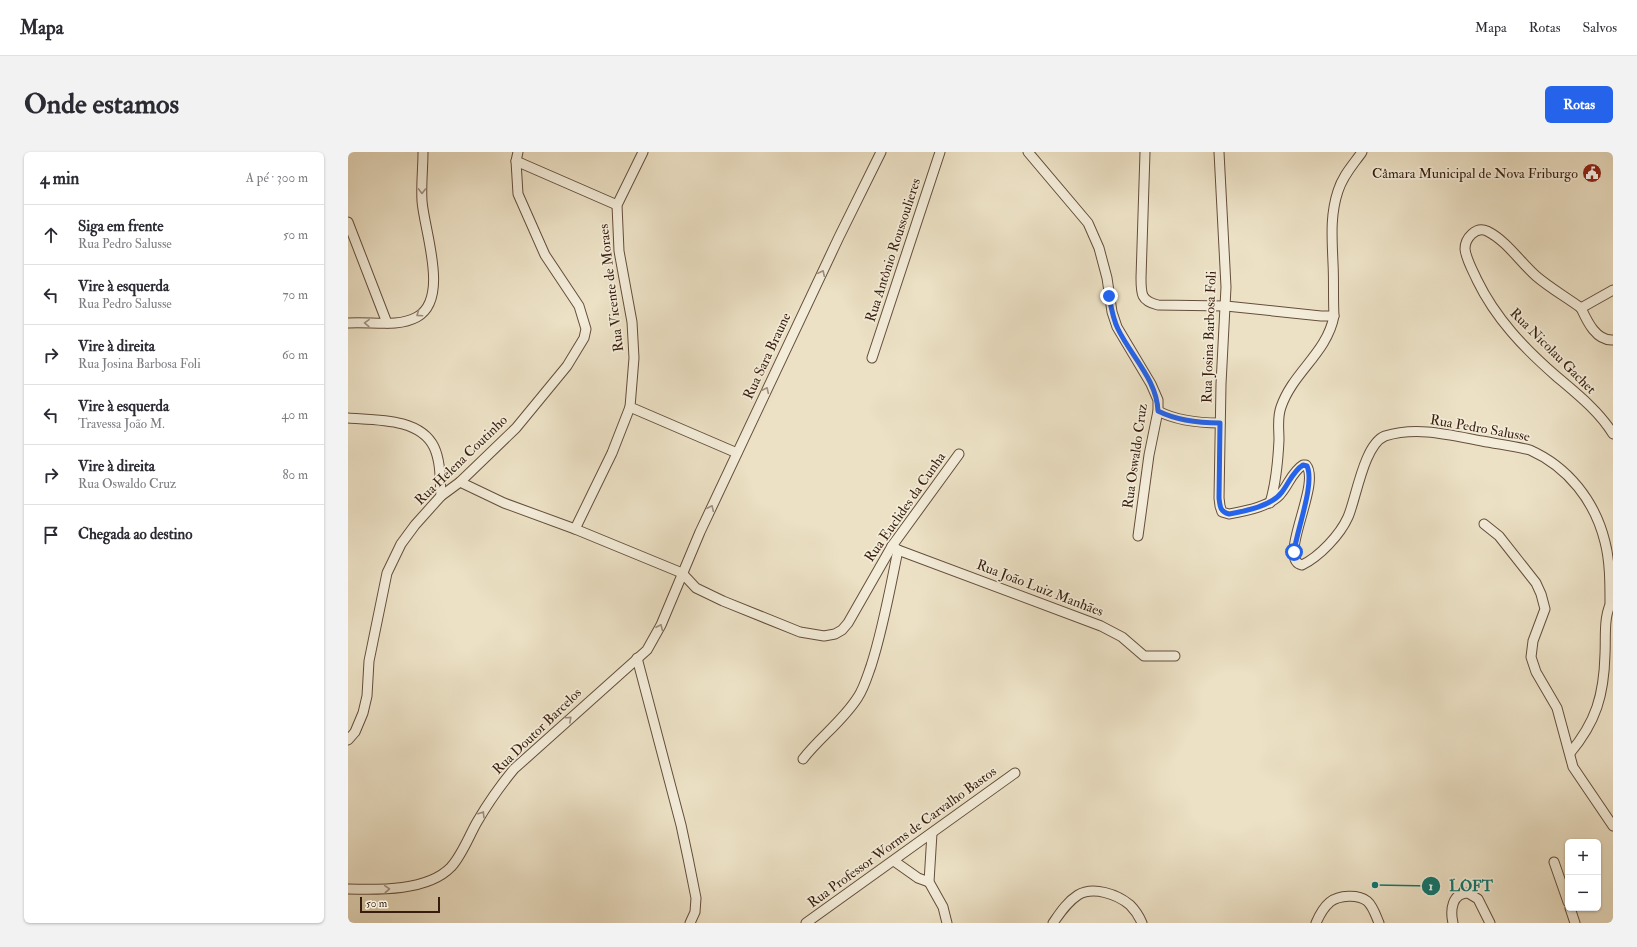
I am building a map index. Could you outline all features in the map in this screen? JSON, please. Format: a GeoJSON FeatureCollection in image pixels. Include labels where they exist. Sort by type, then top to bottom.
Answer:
{"type":"FeatureCollection","features":[{"type":"Feature","properties":{"kind":"street"},"geometry":{"type":"LineString","coordinates":[[348,323],[387,323],[408,321],[419,316],[427,309],[432,299],[434,285],[432,260],[422,200],[423,152]]}},
{"type":"Feature","properties":{"kind":"street","name":"Rua Vicente de Moraes"},"geometry":{"type":"LineString","coordinates":[[575,529],[612,453],[630,407],[634,358],[632,322],[619,250],[617,205],[643,152]]}},
{"type":"Feature","properties":{"kind":"street","name":"Rua Sara Braune"},"geometry":{"type":"LineString","coordinates":[[637,658],[654,640],[682,573],[737,453],[835,244],[881,152]]}},
{"type":"Feature","properties":{"kind":"street","name":"Rua Antônio Roussoulieres"},"geometry":{"type":"LineString","coordinates":[[872,358],[940,152]]}},
{"type":"Feature","properties":{"kind":"street","name":"Rua Oswaldo Cruz"},"geometry":{"type":"LineString","coordinates":[[1028,152],[1088,223],[1099,248],[1107,278],[1112,312],[1117,327],[1151,384],[1158,400],[1158,411],[1149,455],[1138,536]]}},
{"type":"Feature","properties":{"kind":"street"},"geometry":{"type":"LineString","coordinates":[[1145,152],[1142,295],[1150,303],[1158,305],[1226,306],[1334,316]]}},
{"type":"Feature","properties":{"kind":"street","name":"Rua Josina Barbosa Foli"},"geometry":{"type":"LineString","coordinates":[[1219,152],[1226,306],[1220,423],[1220,509],[1225,513],[1233,513]]}},
{"type":"Feature","properties":{"kind":"street"},"geometry":{"type":"LineString","coordinates":[[1270,503],[1274,486],[1279,440],[1278,419],[1280,409],[1290,388],[1327,338],[1331,328],[1334,316],[1331,230],[1334,208],[1338,190],[1344,177],[1362,152]]}},
{"type":"Feature","properties":{"kind":"street"},"geometry":{"type":"LineString","coordinates":[[517,156],[617,205]]}},
{"type":"Feature","properties":{"kind":"street","name":"Rua Helena Coutinho"},"geometry":{"type":"LineString","coordinates":[[348,740],[355,732],[364,713],[367,696],[369,661],[387,573],[401,544],[415,525],[441,496],[460,482],[487,458],[526,415],[567,366],[584,338],[586,329],[579,306],[545,255],[518,194],[517,156]]}},
{"type":"Feature","properties":{"kind":"street"},"geometry":{"type":"LineString","coordinates":[[348,222],[387,323]]}},
{"type":"Feature","properties":{"kind":"street","name":"Rua Nicolau Gachet"},"geometry":{"type":"LineString","coordinates":[[1581,308],[1550,288],[1524,265],[1503,243],[1485,230],[1479,230],[1471,234],[1465,249],[1471,267],[1486,298],[1507,329],[1598,415],[1613,434]]}},
{"type":"Feature","properties":{"kind":"street"},"geometry":{"type":"LineString","coordinates":[[1613,290],[1581,308],[1591,326],[1599,335],[1607,340],[1613,340]]}},
{"type":"Feature","properties":{"kind":"street"},"geometry":{"type":"LineString","coordinates":[[630,407],[737,453]]}},
{"type":"Feature","properties":{"kind":"street"},"geometry":{"type":"LineString","coordinates":[[1158,411],[1189,421],[1220,423]]}},
{"type":"Feature","properties":{"kind":"street"},"geometry":{"type":"LineString","coordinates":[[348,418],[385,421],[413,426],[426,434],[434,447],[439,466],[441,496]]}},
{"type":"Feature","properties":{"kind":"street","name":"Rua Pedro Salusse"},"geometry":{"type":"LineString","coordinates":[[1233,513],[1270,503],[1283,492],[1298,469],[1303,465],[1307,466],[1310,477],[1309,490],[1296,537],[1294,552],[1296,563],[1302,565],[1328,544],[1342,528],[1350,511],[1363,469],[1376,442],[1381,438],[1410,432],[1434,432],[1530,450],[1544,456],[1559,467],[1583,493],[1591,506],[1605,542],[1612,601]]}},
{"type":"Feature","properties":{"kind":"street","name":"Rua Euclides da Cunha"},"geometry":{"type":"LineString","coordinates":[[682,573],[696,588],[723,601],[800,632],[824,636],[835,634],[842,630],[848,623],[895,548],[959,454]]}},
{"type":"Feature","properties":{"kind":"street"},"geometry":{"type":"LineString","coordinates":[[460,482],[504,503],[575,529],[682,573]]}},
{"type":"Feature","properties":{"kind":"street"},"geometry":{"type":"LineString","coordinates":[[1484,524],[1499,536],[1536,583],[1541,594],[1545,609],[1533,642],[1531,657],[1536,672],[1558,708],[1574,767],[1579,777],[1613,826]]}},
{"type":"Feature","properties":{"kind":"street"},"geometry":{"type":"LineString","coordinates":[[803,759],[814,745],[832,729],[853,705],[864,686],[876,650],[895,548]]}},
{"type":"Feature","properties":{"kind":"street","name":"Rua João Luiz Manhães"},"geometry":{"type":"LineString","coordinates":[[895,548],[1101,626],[1122,637],[1144,656],[1175,656]]}},
{"type":"Feature","properties":{"kind":"street"},"geometry":{"type":"LineString","coordinates":[[1570,754],[1588,730],[1594,719],[1602,688],[1605,652],[1604,634],[1612,601]]}},
{"type":"Feature","properties":{"kind":"street"},"geometry":{"type":"LineString","coordinates":[[637,658],[686,845],[696,898],[695,912],[690,923]]}},
{"type":"Feature","properties":{"kind":"street","name":"Rua Doutor Barcelos"},"geometry":{"type":"LineString","coordinates":[[348,889],[389,890],[417,884],[438,877],[451,867],[498,788],[514,769],[637,658]]}},
{"type":"Feature","properties":{"kind":"street","name":"Rua Professor Worms de Carvalho Bastos"},"geometry":{"type":"LineString","coordinates":[[806,923],[1015,773]]}},
{"type":"Feature","properties":{"kind":"street"},"geometry":{"type":"LineString","coordinates":[[932,833],[929,882],[943,907],[947,923]]}},
{"type":"Feature","properties":{"kind":"street"},"geometry":{"type":"LineString","coordinates":[[894,861],[918,878],[929,882]]}},
{"type":"Feature","properties":{"kind":"street"},"geometry":{"type":"LineString","coordinates":[[1554,862],[1565,893]]}},
{"type":"Feature","properties":{"kind":"street"},"geometry":{"type":"LineString","coordinates":[[1053,923],[1067,905],[1078,895],[1090,890],[1108,894],[1129,905],[1137,913],[1142,923]]}},
{"type":"Feature","properties":{"kind":"street"},"geometry":{"type":"LineString","coordinates":[[1453,923],[1452,913],[1455,899],[1459,894],[1468,893],[1478,899],[1490,923]]}},
{"type":"Feature","properties":{"kind":"street"},"geometry":{"type":"LineString","coordinates":[[1316,923],[1330,902],[1338,898],[1348,897],[1357,897],[1366,901],[1371,906],[1379,923]]}},
{"type":"Feature","properties":{"kind":"street"},"geometry":{"type":"LineString","coordinates":[[1571,911],[1574,923]]}},
{"type":"Feature","properties":{"kind":"place","name":"Câmara Municipal de Nova Friburgo"},"geometry":{"type":"Point","coordinates":[1592,173]}},
{"type":"Feature","properties":{"kind":"place","name":"LOFT"},"geometry":{"type":"Point","coordinates":[1375,885]}},
{"type":"Feature","properties":{"kind":"route"},"geometry":{"type":"LineString","coordinates":[[1109,296],[1117,327],[1156,394],[1158,400],[1158,411],[1189,421],[1220,423],[1219,498],[1220,509],[1222,512],[1229,514],[1270,503],[1283,492],[1301,466],[1307,466],[1310,477],[1309,490],[1296,537],[1294,552]]}}]}
